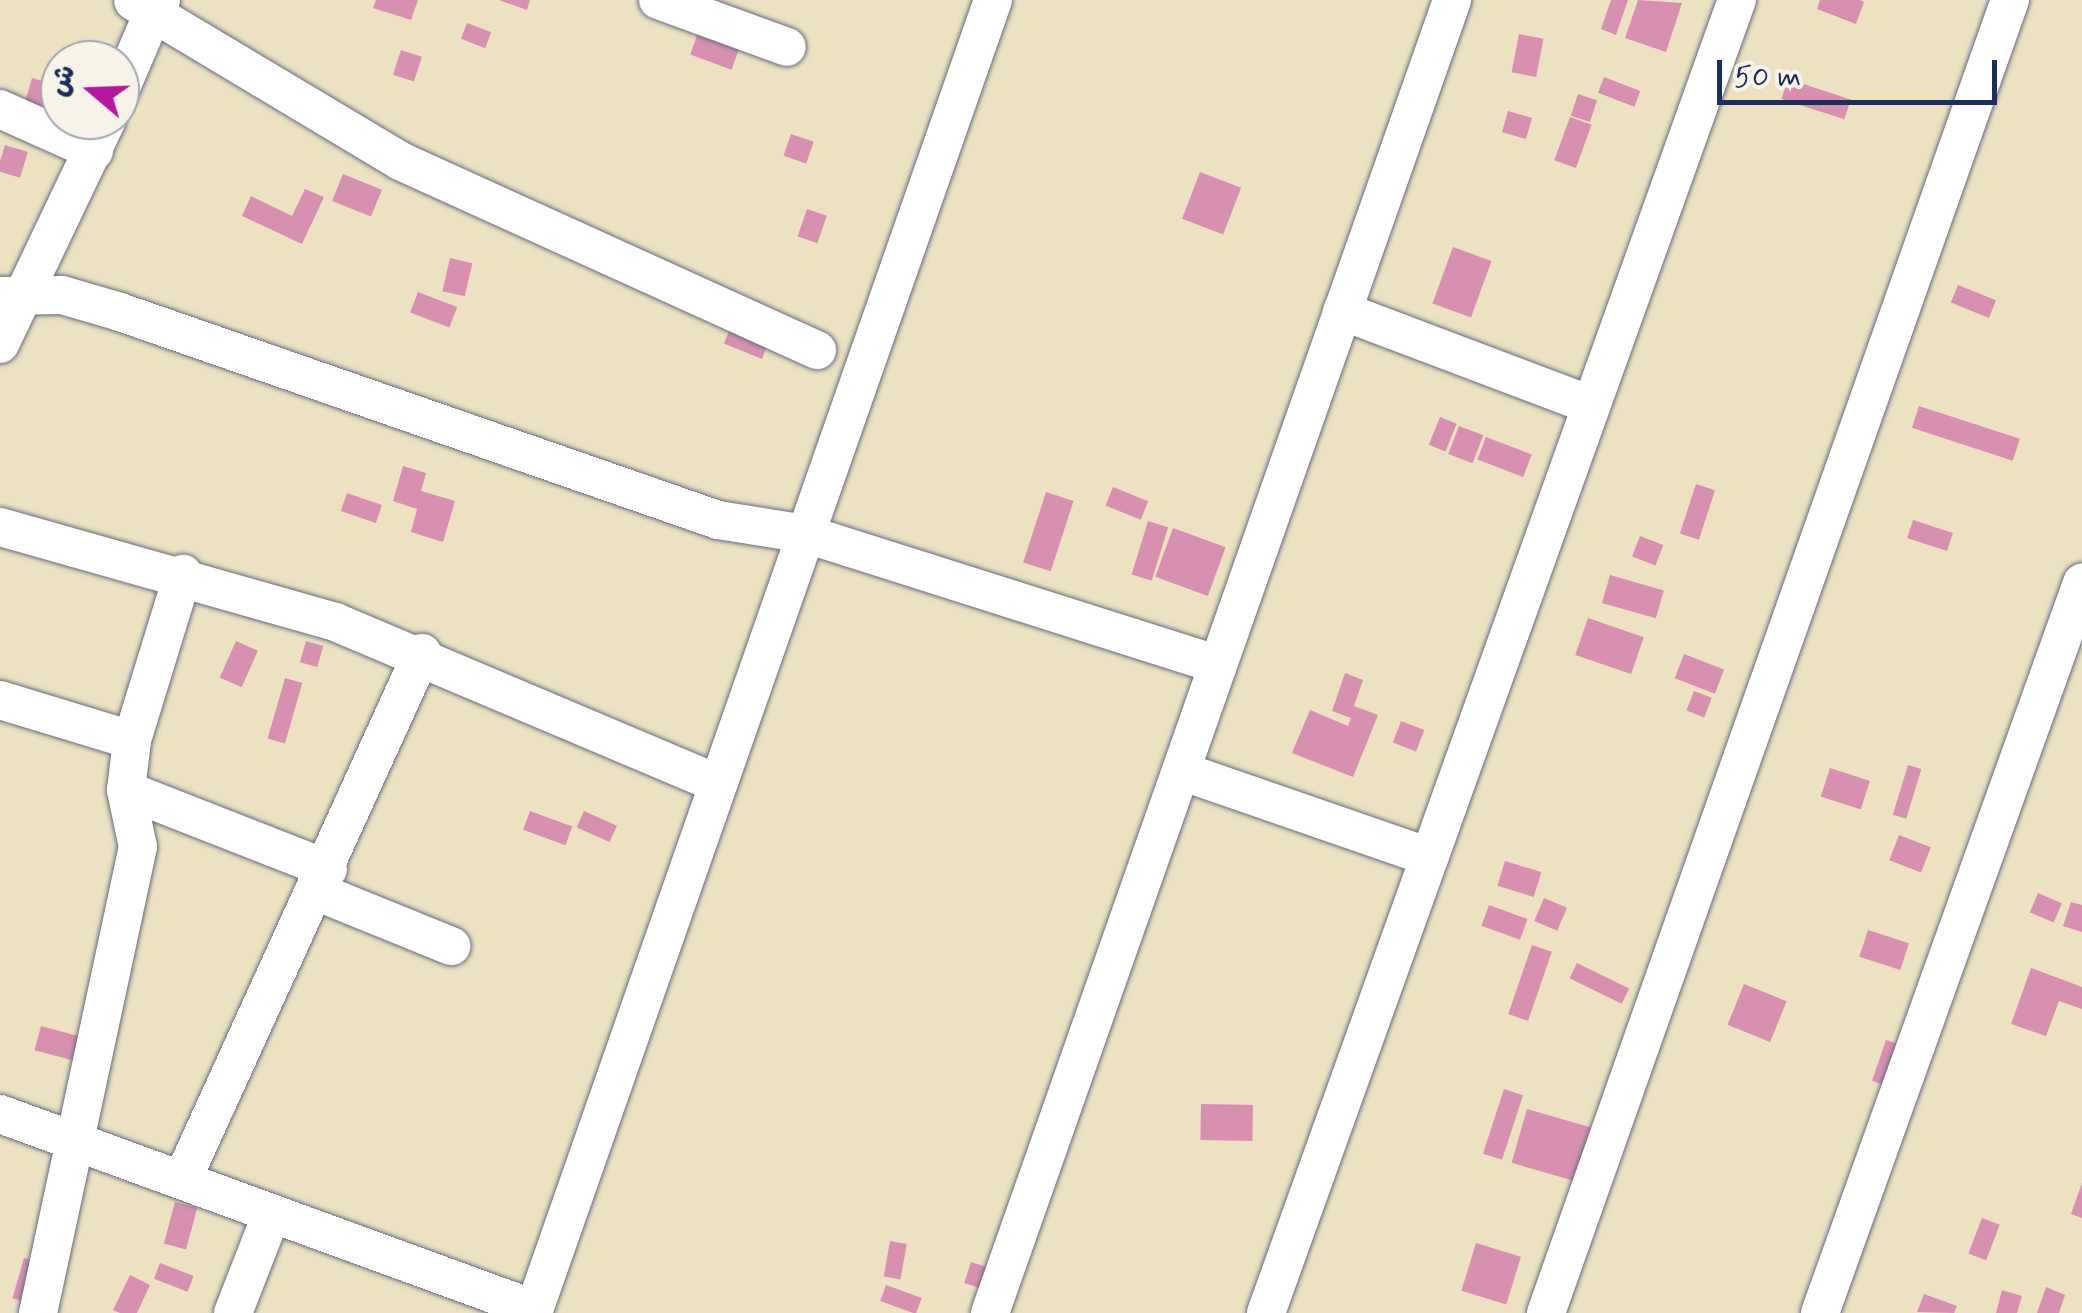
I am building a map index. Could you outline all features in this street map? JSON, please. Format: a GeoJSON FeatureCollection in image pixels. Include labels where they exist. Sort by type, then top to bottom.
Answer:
{"type":"FeatureCollection","features":[{"type":"Feature","properties":{"kind":"street"},"geometry":{"type":"LineString","coordinates":[[658,0],[787,47]]}},
{"type":"Feature","properties":{"kind":"street"},"geometry":{"type":"LineString","coordinates":[[0,1114],[183,1178],[534,1311],[993,0]]}},
{"type":"Feature","properties":{"kind":"street"},"geometry":{"type":"LineString","coordinates":[[990,1313],[1452,0]]}},
{"type":"Feature","properties":{"kind":"street"},"geometry":{"type":"LineString","coordinates":[[1266,1313],[1737,0]]}},
{"type":"Feature","properties":{"kind":"street"},"geometry":{"type":"LineString","coordinates":[[1546,1313],[2010,0]]}},
{"type":"Feature","properties":{"kind":"street"},"geometry":{"type":"LineString","coordinates":[[137,40],[149,4],[400,161],[817,350]]}},
{"type":"Feature","properties":{"kind":"street"},"geometry":{"type":"LineString","coordinates":[[0,109],[40,120]]}},
{"type":"Feature","properties":{"kind":"street"},"geometry":{"type":"LineString","coordinates":[[0,344],[8,298],[98,140]]}},
{"type":"Feature","properties":{"kind":"street"},"geometry":{"type":"LineString","coordinates":[[8,298],[62,295],[120,312],[718,520],[806,534],[1218,665]]}},
{"type":"Feature","properties":{"kind":"street"},"geometry":{"type":"LineString","coordinates":[[1342,311],[1592,406]]}},
{"type":"Feature","properties":{"kind":"street"},"geometry":{"type":"LineString","coordinates":[[0,527],[183,574],[422,653],[718,784]]}},
{"type":"Feature","properties":{"kind":"street"},"geometry":{"type":"LineString","coordinates":[[38,1313],[138,847],[126,790],[132,740],[183,574]]}},
{"type":"Feature","properties":{"kind":"street"},"geometry":{"type":"LineString","coordinates":[[1820,1313],[2082,583]]}},
{"type":"Feature","properties":{"kind":"street"},"geometry":{"type":"LineString","coordinates":[[183,1178],[323,880],[422,653]]}},
{"type":"Feature","properties":{"kind":"street"},"geometry":{"type":"LineString","coordinates":[[0,700],[132,740]]}},
{"type":"Feature","properties":{"kind":"street"},"geometry":{"type":"LineString","coordinates":[[1180,772],[1430,857]]}},
{"type":"Feature","properties":{"kind":"street"},"geometry":{"type":"LineString","coordinates":[[126,790],[323,880],[451,946]]}},
{"type":"Feature","properties":{"kind":"street"},"geometry":{"type":"LineString","coordinates":[[233,1313],[272,1213]]}},
{"type":"Feature","properties":{"kind":"building"},"geometry":{"type":"Polygon","coordinates":[[[376,0],[418,0],[411,20],[373,8],[376,0]]]}},
{"type":"Feature","properties":{"kind":"building"},"geometry":{"type":"Polygon","coordinates":[[[499,0],[530,0],[527,10],[499,0]]]}},
{"type":"Feature","properties":{"kind":"building"},"geometry":{"type":"Polygon","coordinates":[[[1611,0],[1628,0],[1616,35],[1601,29],[1611,0]]]}},
{"type":"Feature","properties":{"kind":"building"},"geometry":{"type":"Polygon","coordinates":[[[1638,0],[1682,3],[1666,52],[1625,38],[1638,0]]]}},
{"type":"Feature","properties":{"kind":"building"},"geometry":{"type":"Polygon","coordinates":[[[1820,0],[1864,2],[1856,24],[1817,9],[1820,0]]]}},
{"type":"Feature","properties":{"kind":"building"},"geometry":{"type":"Polygon","coordinates":[[[467,23],[491,32],[485,48],[461,39],[467,23]]]}},
{"type":"Feature","properties":{"kind":"building"},"geometry":{"type":"Polygon","coordinates":[[[698,33],[739,48],[731,70],[690,55],[698,33]]]}},
{"type":"Feature","properties":{"kind":"building"},"geometry":{"type":"Polygon","coordinates":[[[1519,34],[1544,39],[1536,77],[1512,72],[1519,34]]]}},
{"type":"Feature","properties":{"kind":"building"},"geometry":{"type":"Polygon","coordinates":[[[401,50],[422,57],[414,82],[393,75],[401,50]]]}},
{"type":"Feature","properties":{"kind":"building"},"geometry":{"type":"Polygon","coordinates":[[[1604,77],[1640,91],[1634,107],[1598,93],[1604,77]]]}},
{"type":"Feature","properties":{"kind":"building"},"geometry":{"type":"Polygon","coordinates":[[[32,78],[40,80],[40,107],[25,103],[32,78]]]}},
{"type":"Feature","properties":{"kind":"building"},"geometry":{"type":"Polygon","coordinates":[[[1788,79],[1851,99],[1844,119],[1782,99],[1788,79]]]}},
{"type":"Feature","properties":{"kind":"building"},"geometry":{"type":"Polygon","coordinates":[[[1578,94],[1597,100],[1590,122],[1571,116],[1578,94]]]}},
{"type":"Feature","properties":{"kind":"building"},"geometry":{"type":"Polygon","coordinates":[[[1508,111],[1532,118],[1526,139],[1502,132],[1508,111]]]}},
{"type":"Feature","properties":{"kind":"building"},"geometry":{"type":"Polygon","coordinates":[[[1570,117],[1592,125],[1576,168],[1554,160],[1570,117]]]}},
{"type":"Feature","properties":{"kind":"building"},"geometry":{"type":"Polygon","coordinates":[[[791,134],[814,142],[806,164],[784,156],[791,134]]]}},
{"type":"Feature","properties":{"kind":"building"},"geometry":{"type":"Polygon","coordinates":[[[5,145],[28,152],[20,178],[0,172],[5,145]]]}},
{"type":"Feature","properties":{"kind":"building"},"geometry":{"type":"Polygon","coordinates":[[[1200,172],[1241,188],[1223,234],[1182,219],[1200,172]]]}},
{"type":"Feature","properties":{"kind":"building"},"geometry":{"type":"Polygon","coordinates":[[[343,174],[382,190],[371,217],[332,201],[343,174]]]}},
{"type":"Feature","properties":{"kind":"building"},"geometry":{"type":"Polygon","coordinates":[[[305,189],[324,197],[302,244],[242,216],[251,196],[292,216],[305,189]]]}},
{"type":"Feature","properties":{"kind":"building"},"geometry":{"type":"Polygon","coordinates":[[[807,209],[827,216],[817,243],[798,236],[807,209]]]}},
{"type":"Feature","properties":{"kind":"building"},"geometry":{"type":"Polygon","coordinates":[[[1453,247],[1492,261],[1471,317],[1432,303],[1453,247]]]}},
{"type":"Feature","properties":{"kind":"building"},"geometry":{"type":"Polygon","coordinates":[[[450,258],[472,263],[465,296],[442,291],[450,258]]]}},
{"type":"Feature","properties":{"kind":"building"},"geometry":{"type":"Polygon","coordinates":[[[1958,285],[1996,300],[1989,318],[1951,303],[1958,285]]]}},
{"type":"Feature","properties":{"kind":"building"},"geometry":{"type":"Polygon","coordinates":[[[418,292],[457,307],[449,328],[410,313],[418,292]]]}},
{"type":"Feature","properties":{"kind":"building"},"geometry":{"type":"Polygon","coordinates":[[[731,326],[769,341],[762,359],[724,344],[731,326]]]}},
{"type":"Feature","properties":{"kind":"building"},"geometry":{"type":"Polygon","coordinates":[[[1919,406],[2020,439],[2013,461],[1912,428],[1919,406]]]}},
{"type":"Feature","properties":{"kind":"building"},"geometry":{"type":"Polygon","coordinates":[[[1440,417],[1457,424],[1445,452],[1429,445],[1440,417]]]}},
{"type":"Feature","properties":{"kind":"building"},"geometry":{"type":"Polygon","coordinates":[[[1459,426],[1483,435],[1473,463],[1448,454],[1459,426]]]}},
{"type":"Feature","properties":{"kind":"building"},"geometry":{"type":"Polygon","coordinates":[[[1486,437],[1532,455],[1523,477],[1477,459],[1486,437]]]}},
{"type":"Feature","properties":{"kind":"building"},"geometry":{"type":"Polygon","coordinates":[[[403,466],[426,473],[421,491],[455,501],[443,542],[411,532],[417,509],[393,501],[403,466]]]}},
{"type":"Feature","properties":{"kind":"building"},"geometry":{"type":"Polygon","coordinates":[[[1696,484],[1715,490],[1699,540],[1680,533],[1696,484]]]}},
{"type":"Feature","properties":{"kind":"building"},"geometry":{"type":"Polygon","coordinates":[[[1113,487],[1148,501],[1141,520],[1106,506],[1113,487]]]}},
{"type":"Feature","properties":{"kind":"building"},"geometry":{"type":"Polygon","coordinates":[[[1046,492],[1074,501],[1051,571],[1023,562],[1046,492]]]}},
{"type":"Feature","properties":{"kind":"building"},"geometry":{"type":"Polygon","coordinates":[[[347,493],[382,505],[376,523],[341,511],[347,493]]]}},
{"type":"Feature","properties":{"kind":"building"},"geometry":{"type":"Polygon","coordinates":[[[1913,520],[1953,533],[1947,551],[1907,538],[1913,520]]]}},
{"type":"Feature","properties":{"kind":"building"},"geometry":{"type":"Polygon","coordinates":[[[1148,521],[1168,527],[1152,581],[1132,575],[1148,521]]]}},
{"type":"Feature","properties":{"kind":"building"},"geometry":{"type":"Polygon","coordinates":[[[1173,528],[1226,547],[1208,596],[1155,577],[1173,528]]]}},
{"type":"Feature","properties":{"kind":"building"},"geometry":{"type":"Polygon","coordinates":[[[1640,536],[1663,545],[1655,565],[1632,557],[1640,536]]]}},
{"type":"Feature","properties":{"kind":"building"},"geometry":{"type":"Polygon","coordinates":[[[1610,575],[1664,590],[1656,618],[1602,603],[1610,575]]]}},
{"type":"Feature","properties":{"kind":"building"},"geometry":{"type":"Polygon","coordinates":[[[1588,618],[1644,637],[1631,674],[1575,655],[1588,618]]]}},
{"type":"Feature","properties":{"kind":"building"},"geometry":{"type":"Polygon","coordinates":[[[236,641],[258,651],[242,687],[220,678],[236,641]]]}},
{"type":"Feature","properties":{"kind":"building"},"geometry":{"type":"Polygon","coordinates":[[[306,641],[323,646],[317,667],[300,662],[306,641]]]}},
{"type":"Feature","properties":{"kind":"building"},"geometry":{"type":"Polygon","coordinates":[[[1684,654],[1724,669],[1715,694],[1675,678],[1684,654]]]}},
{"type":"Feature","properties":{"kind":"building"},"geometry":{"type":"Polygon","coordinates":[[[1345,673],[1363,680],[1354,706],[1378,715],[1353,777],[1292,753],[1310,710],[1348,726],[1351,718],[1332,711],[1345,673]]]}},
{"type":"Feature","properties":{"kind":"building"},"geometry":{"type":"Polygon","coordinates":[[[285,678],[302,683],[285,744],[268,739],[285,678]]]}},
{"type":"Feature","properties":{"kind":"building"},"geometry":{"type":"Polygon","coordinates":[[[1694,691],[1712,698],[1704,717],[1686,711],[1694,691]]]}},
{"type":"Feature","properties":{"kind":"building"},"geometry":{"type":"Polygon","coordinates":[[[1401,721],[1424,730],[1416,751],[1393,742],[1401,721]]]}},
{"type":"Feature","properties":{"kind":"building"},"geometry":{"type":"Polygon","coordinates":[[[1908,765],[1921,769],[1906,819],[1893,815],[1908,765]]]}},
{"type":"Feature","properties":{"kind":"building"},"geometry":{"type":"Polygon","coordinates":[[[1830,768],[1870,781],[1861,810],[1821,797],[1830,768]]]}},
{"type":"Feature","properties":{"kind":"building"},"geometry":{"type":"Polygon","coordinates":[[[530,811],[572,826],[565,845],[523,830],[530,811]]]}},
{"type":"Feature","properties":{"kind":"building"},"geometry":{"type":"Polygon","coordinates":[[[584,811],[617,826],[610,842],[577,827],[584,811]]]}},
{"type":"Feature","properties":{"kind":"building"},"geometry":{"type":"Polygon","coordinates":[[[1899,835],[1931,847],[1921,872],[1889,860],[1899,835]]]}},
{"type":"Feature","properties":{"kind":"building"},"geometry":{"type":"Polygon","coordinates":[[[1505,861],[1541,872],[1534,897],[1497,886],[1505,861]]]}},
{"type":"Feature","properties":{"kind":"building"},"geometry":{"type":"Polygon","coordinates":[[[2038,893],[2062,903],[2054,922],[2030,912],[2038,893]]]}},
{"type":"Feature","properties":{"kind":"building"},"geometry":{"type":"Polygon","coordinates":[[[1544,898],[1567,908],[1557,931],[1534,921],[1544,898]]]}},
{"type":"Feature","properties":{"kind":"building"},"geometry":{"type":"Polygon","coordinates":[[[2071,902],[2082,905],[2082,932],[2063,926],[2071,902]]]}},
{"type":"Feature","properties":{"kind":"building"},"geometry":{"type":"Polygon","coordinates":[[[1489,905],[1528,919],[1520,940],[1481,926],[1489,905]]]}},
{"type":"Feature","properties":{"kind":"building"},"geometry":{"type":"Polygon","coordinates":[[[1868,930],[1909,943],[1900,970],[1859,957],[1868,930]]]}},
{"type":"Feature","properties":{"kind":"building"},"geometry":{"type":"Polygon","coordinates":[[[1532,945],[1552,952],[1528,1021],[1508,1014],[1532,945]]]}},
{"type":"Feature","properties":{"kind":"building"},"geometry":{"type":"Polygon","coordinates":[[[1577,963],[1629,988],[1622,1004],[1570,978],[1577,963]]]}},
{"type":"Feature","properties":{"kind":"building"},"geometry":{"type":"Polygon","coordinates":[[[2031,968],[2082,987],[2082,1009],[2059,1001],[2046,1036],[2011,1024],[2031,968]]]}},
{"type":"Feature","properties":{"kind":"building"},"geometry":{"type":"Polygon","coordinates":[[[1744,984],[1787,1001],[1770,1042],[1728,1025],[1744,984]]]}},
{"type":"Feature","properties":{"kind":"building"},"geometry":{"type":"Polygon","coordinates":[[[41,1026],[93,1040],[87,1064],[35,1050],[41,1026]]]}},
{"type":"Feature","properties":{"kind":"building"},"geometry":{"type":"Polygon","coordinates":[[[1886,1040],[1915,1050],[1901,1091],[1872,1081],[1886,1040]]]}},
{"type":"Feature","properties":{"kind":"building"},"geometry":{"type":"Polygon","coordinates":[[[1504,1089],[1523,1095],[1502,1160],[1483,1154],[1504,1089]]]}},
{"type":"Feature","properties":{"kind":"building"},"geometry":{"type":"Polygon","coordinates":[[[1201,1104],[1253,1105],[1252,1141],[1200,1140],[1201,1104]]]}},
{"type":"Feature","properties":{"kind":"building"},"geometry":{"type":"Polygon","coordinates":[[[1527,1109],[1607,1132],[1591,1186],[1512,1163],[1527,1109]]]}},
{"type":"Feature","properties":{"kind":"building"},"geometry":{"type":"Polygon","coordinates":[[[2082,1183],[2082,1218],[2071,1214],[2082,1183]]]}},
{"type":"Feature","properties":{"kind":"building"},"geometry":{"type":"Polygon","coordinates":[[[175,1202],[197,1208],[186,1249],[164,1244],[175,1202]]]}},
{"type":"Feature","properties":{"kind":"building"},"geometry":{"type":"Polygon","coordinates":[[[1982,1218],[2000,1225],[1986,1260],[1968,1253],[1982,1218]]]}},
{"type":"Feature","properties":{"kind":"building"},"geometry":{"type":"Polygon","coordinates":[[[890,1241],[907,1244],[900,1279],[884,1276],[890,1241]]]}},
{"type":"Feature","properties":{"kind":"building"},"geometry":{"type":"Polygon","coordinates":[[[1476,1243],[1521,1257],[1506,1305],[1461,1291],[1476,1243]]]}},
{"type":"Feature","properties":{"kind":"building"},"geometry":{"type":"Polygon","coordinates":[[[24,1258],[42,1263],[31,1304],[12,1298],[24,1258]]]}},
{"type":"Feature","properties":{"kind":"building"},"geometry":{"type":"Polygon","coordinates":[[[971,1262],[989,1268],[982,1289],[964,1283],[971,1262]]]}},
{"type":"Feature","properties":{"kind":"building"},"geometry":{"type":"Polygon","coordinates":[[[160,1263],[194,1276],[188,1292],[154,1279],[160,1263]]]}},
{"type":"Feature","properties":{"kind":"building"},"geometry":{"type":"Polygon","coordinates":[[[130,1275],[150,1285],[137,1313],[120,1313],[113,1310],[130,1275]]]}},
{"type":"Feature","properties":{"kind":"building"},"geometry":{"type":"Polygon","coordinates":[[[886,1285],[922,1298],[916,1313],[880,1301],[886,1285]]]}},
{"type":"Feature","properties":{"kind":"building"},"geometry":{"type":"Polygon","coordinates":[[[2046,1287],[2065,1295],[2059,1313],[2037,1313],[2046,1287]]]}},
{"type":"Feature","properties":{"kind":"building"},"geometry":{"type":"Polygon","coordinates":[[[2002,1290],[2022,1296],[2017,1313],[1996,1313],[2002,1290]]]}},
{"type":"Feature","properties":{"kind":"building"},"geometry":{"type":"Polygon","coordinates":[[[1924,1294],[1957,1306],[1954,1313],[1917,1312],[1924,1294]]]}}]}
